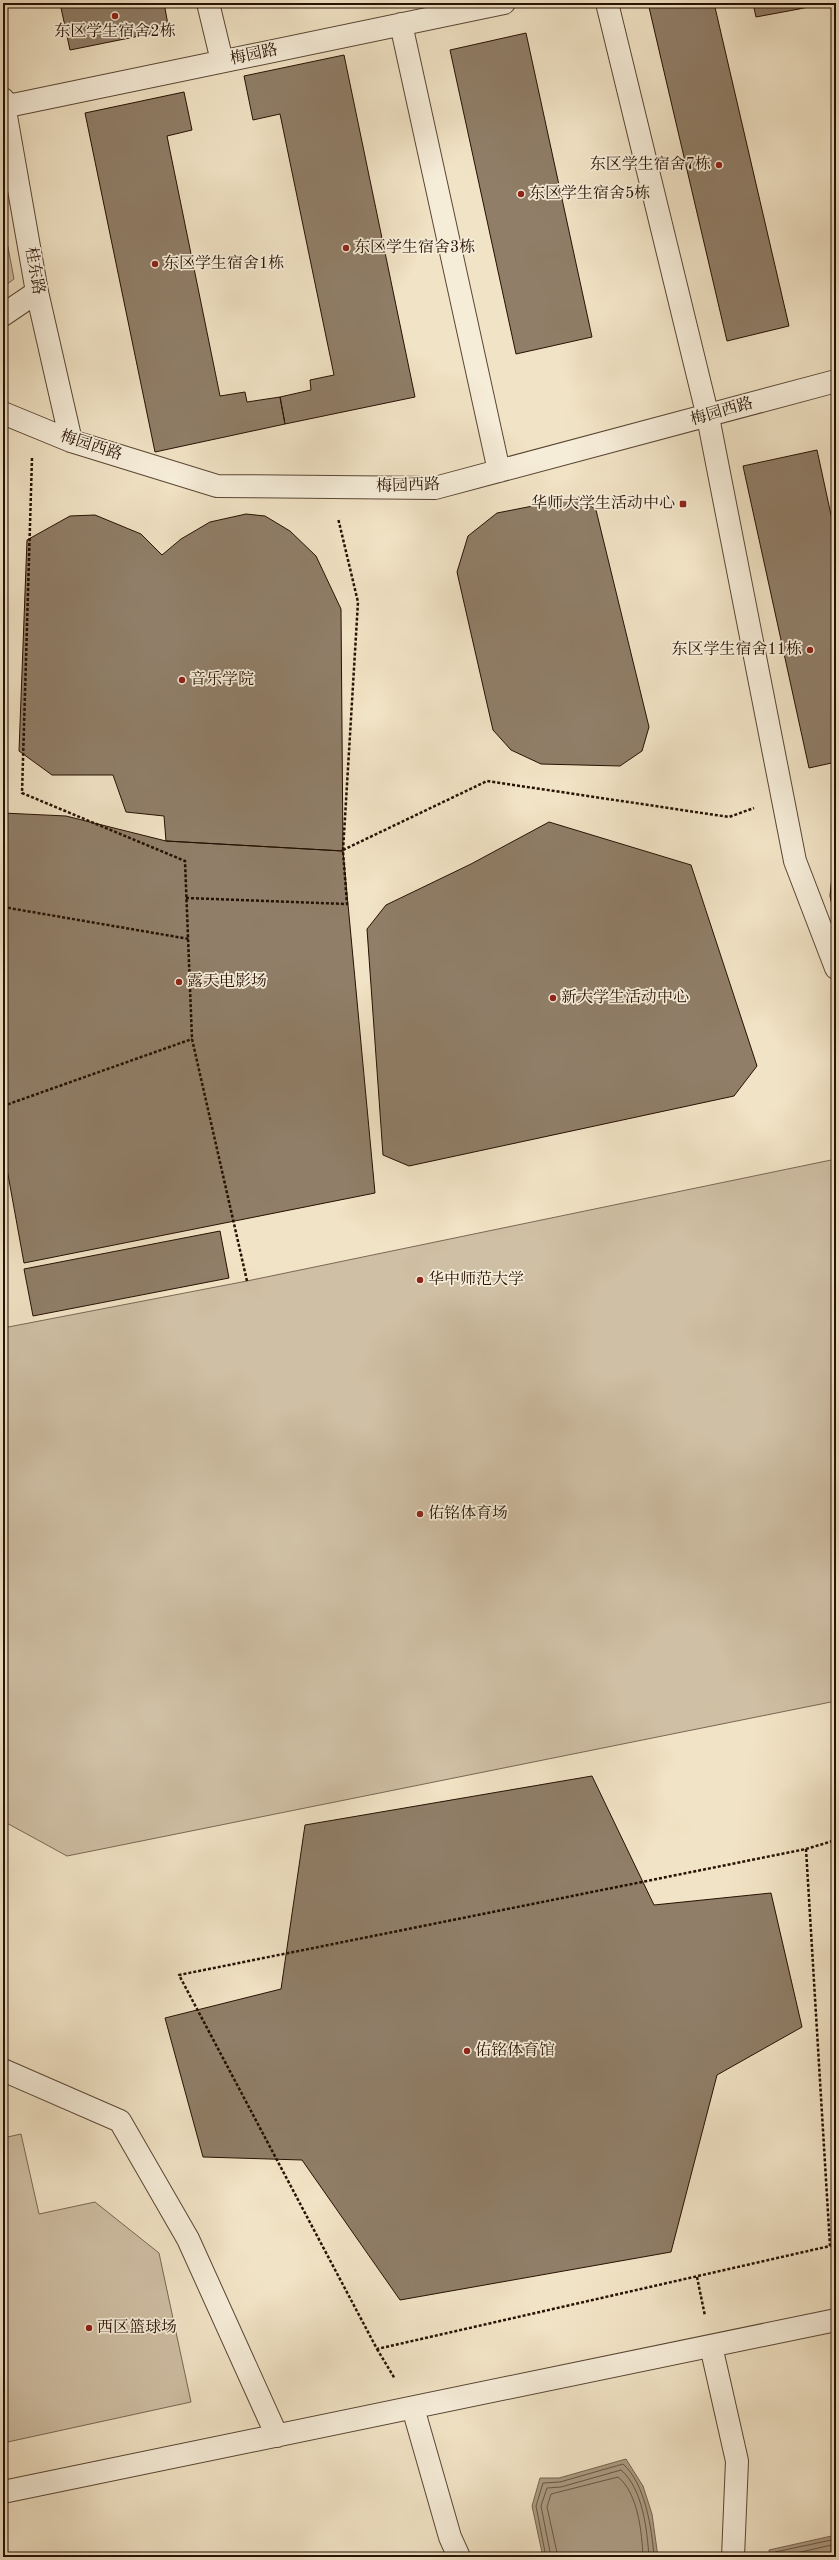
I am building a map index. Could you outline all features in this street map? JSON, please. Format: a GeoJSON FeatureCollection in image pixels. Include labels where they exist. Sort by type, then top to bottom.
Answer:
{"type":"FeatureCollection","features":[{"type":"Feature","properties":{"kind":"street"},"geometry":{"type":"LineString","coordinates":[[208,3],[222,61]]}},
{"type":"Feature","properties":{"kind":"street","name":"梅园路"},"geometry":{"type":"LineString","coordinates":[[3,104],[504,3]]}},
{"type":"Feature","properties":{"kind":"street"},"geometry":{"type":"LineString","coordinates":[[607,3],[708,417],[784,797],[795,861],[836,968]]}},
{"type":"Feature","properties":{"kind":"street"},"geometry":{"type":"LineString","coordinates":[[401,24],[500,471]]}},
{"type":"Feature","properties":{"kind":"street","name":"桂东路"},"geometry":{"type":"LineString","coordinates":[[3,104],[37,292],[71,441]]}},
{"type":"Feature","properties":{"kind":"street"},"geometry":{"type":"LineString","coordinates":[[3,314],[37,292]]}},
{"type":"Feature","properties":{"kind":"street","name":"梅园西路"},"geometry":{"type":"LineString","coordinates":[[3,413],[71,441],[217,486],[435,488],[708,417],[836,381]]}},
{"type":"Feature","properties":{"kind":"street"},"geometry":{"type":"LineString","coordinates":[[3,2070],[120,2120],[188,2239],[277,2436]]}},
{"type":"Feature","properties":{"kind":"street"},"geometry":{"type":"LineString","coordinates":[[3,2492],[836,2320]]}},
{"type":"Feature","properties":{"kind":"street"},"geometry":{"type":"LineString","coordinates":[[711,2346],[737,2461],[733,2557]]}},
{"type":"Feature","properties":{"kind":"street"},"geometry":{"type":"LineString","coordinates":[[413,2408],[450,2537],[459,2557]]}},
{"type":"Feature","properties":{"kind":"path"},"geometry":{"type":"LineString","coordinates":[[33,426],[22,792],[185,861],[192,1039],[247,1282]]}},
{"type":"Feature","properties":{"kind":"path"},"geometry":{"type":"LineString","coordinates":[[186,898],[347,904],[342,851],[358,602],[349,559],[329,487]]}},
{"type":"Feature","properties":{"kind":"path"},"geometry":{"type":"LineString","coordinates":[[342,851],[487,782],[730,817],[784,797]]}},
{"type":"Feature","properties":{"kind":"path"},"geometry":{"type":"LineString","coordinates":[[3,907],[189,939]]}},
{"type":"Feature","properties":{"kind":"path"},"geometry":{"type":"LineString","coordinates":[[3,1106],[192,1039]]}},
{"type":"Feature","properties":{"kind":"path"},"geometry":{"type":"LineString","coordinates":[[806,1849],[830,2246],[377,2349],[179,1975],[806,1849],[836,1840]]}},
{"type":"Feature","properties":{"kind":"path"},"geometry":{"type":"LineString","coordinates":[[697,2277],[711,2346]]}},
{"type":"Feature","properties":{"kind":"shaded area"},"geometry":{"type":"Polygon","coordinates":[[[3,221],[14,279],[3,287],[3,221]]]}},
{"type":"Feature","properties":{"kind":"shaded area","name":"佑铭体育场"},"geometry":{"type":"Polygon","coordinates":[[[836,1159],[836,1701],[67,1856],[3,1821],[3,1328],[247,1281],[836,1159]]]}},
{"type":"Feature","properties":{"kind":"shaded area","name":"西区篮球场"},"geometry":{"type":"Polygon","coordinates":[[[21,2134],[39,2214],[95,2202],[159,2253],[191,2402],[3,2443],[3,2138],[21,2134]]]}},
{"type":"Feature","properties":{"kind":"water"},"geometry":{"type":"Polygon","coordinates":[[[626,2459],[643,2486],[652,2514],[658,2557],[543,2557],[532,2506],[540,2478],[559,2478],[626,2459]]]}},
{"type":"Feature","properties":{"kind":"water"},"geometry":{"type":"Polygon","coordinates":[[[836,2535],[836,2557],[770,2557],[769,2550],[836,2535]]]}},
{"type":"Feature","properties":{"kind":"building","name":"东区学生宿舍2栋"},"geometry":{"type":"Polygon","coordinates":[[[60,3],[164,3],[169,30],[70,50],[60,3]]]}},
{"type":"Feature","properties":{"kind":"building","name":"东区学生宿舍7栋"},"geometry":{"type":"Polygon","coordinates":[[[648,3],[714,3],[789,326],[727,341],[648,3]]]}},
{"type":"Feature","properties":{"kind":"building"},"geometry":{"type":"Polygon","coordinates":[[[753,3],[798,3],[799,9],[756,17],[753,3]]]}},
{"type":"Feature","properties":{"kind":"building"},"geometry":{"type":"Polygon","coordinates":[[[798,3],[827,3],[799,9],[798,3]]]}},
{"type":"Feature","properties":{"kind":"building","name":"东区学生宿舍5栋"},"geometry":{"type":"Polygon","coordinates":[[[526,33],[592,337],[516,354],[450,50],[526,33]]]}},
{"type":"Feature","properties":{"kind":"building","name":"东区学生宿舍3栋"},"geometry":{"type":"Polygon","coordinates":[[[344,55],[415,397],[285,424],[280,397],[311,390],[310,380],[334,375],[280,114],[253,120],[244,76],[344,55]]]}},
{"type":"Feature","properties":{"kind":"building","name":"东区学生宿舍1栋"},"geometry":{"type":"Polygon","coordinates":[[[184,92],[192,130],[167,136],[220,396],[245,392],[247,402],[280,397],[285,424],[155,452],[85,113],[184,92]]]}},
{"type":"Feature","properties":{"kind":"building","name":"东区学生宿舍11栋"},"geometry":{"type":"Polygon","coordinates":[[[817,450],[836,538],[836,762],[809,768],[743,466],[817,450]]]}},
{"type":"Feature","properties":{"kind":"building"},"geometry":{"type":"Polygon","coordinates":[[[579,497],[596,510],[649,727],[642,751],[620,766],[541,764],[511,750],[493,730],[457,572],[468,536],[497,513],[579,497]]]}},
{"type":"Feature","properties":{"kind":"building","name":"音乐学院"},"geometry":{"type":"Polygon","coordinates":[[[246,514],[265,516],[290,531],[316,556],[341,609],[343,851],[166,841],[164,816],[126,812],[113,775],[52,775],[19,751],[27,540],[70,516],[95,515],[141,534],[162,555],[181,539],[210,522],[246,514]]]}},
{"type":"Feature","properties":{"kind":"building","name":"露天电影场"},"geometry":{"type":"Polygon","coordinates":[[[3,813],[66,816],[166,841],[343,851],[375,1193],[24,1263],[3,1147],[3,813]]]}},
{"type":"Feature","properties":{"kind":"building","name":"新大学生活动中心"},"geometry":{"type":"Polygon","coordinates":[[[549,822],[691,865],[757,1066],[734,1096],[409,1166],[383,1155],[367,929],[386,905],[471,864],[549,822]]]}},
{"type":"Feature","properties":{"kind":"building"},"geometry":{"type":"Polygon","coordinates":[[[836,867],[836,924],[830,896],[832,876],[836,867]]]}},
{"type":"Feature","properties":{"kind":"building"},"geometry":{"type":"Polygon","coordinates":[[[220,1231],[229,1278],[33,1316],[24,1269],[220,1231]]]}},
{"type":"Feature","properties":{"kind":"building","name":"佑铭体育馆"},"geometry":{"type":"Polygon","coordinates":[[[592,1776],[654,1905],[771,1893],[802,2027],[717,2075],[671,2252],[400,2300],[302,2160],[203,2157],[165,2018],[281,1989],[305,1825],[592,1776]]]}},
{"type":"Feature","properties":{"kind":"place","name":"东区学生宿舍2栋"},"geometry":{"type":"Point","coordinates":[115,16]}},
{"type":"Feature","properties":{"kind":"place","name":"东区学生宿舍7栋"},"geometry":{"type":"Point","coordinates":[719,165]}},
{"type":"Feature","properties":{"kind":"place","name":"东区学生宿舍5栋"},"geometry":{"type":"Point","coordinates":[521,194]}},
{"type":"Feature","properties":{"kind":"place","name":"东区学生宿舍3栋"},"geometry":{"type":"Point","coordinates":[346,248]}},
{"type":"Feature","properties":{"kind":"place","name":"东区学生宿舍1栋"},"geometry":{"type":"Point","coordinates":[155,264]}},
{"type":"Feature","properties":{"kind":"place","name":"华师大学生活动中心"},"geometry":{"type":"Point","coordinates":[683,504]}},
{"type":"Feature","properties":{"kind":"place","name":"东区学生宿舍11栋"},"geometry":{"type":"Point","coordinates":[810,650]}},
{"type":"Feature","properties":{"kind":"place","name":"音乐学院"},"geometry":{"type":"Point","coordinates":[182,680]}},
{"type":"Feature","properties":{"kind":"place","name":"露天电影场"},"geometry":{"type":"Point","coordinates":[179,982]}},
{"type":"Feature","properties":{"kind":"place","name":"新大学生活动中心"},"geometry":{"type":"Point","coordinates":[553,998]}},
{"type":"Feature","properties":{"kind":"place","name":"华中师范大学"},"geometry":{"type":"Point","coordinates":[420,1280]}},
{"type":"Feature","properties":{"kind":"place","name":"佑铭体育场"},"geometry":{"type":"Point","coordinates":[420,1514]}},
{"type":"Feature","properties":{"kind":"place","name":"佑铭体育馆"},"geometry":{"type":"Point","coordinates":[467,2051]}},
{"type":"Feature","properties":{"kind":"place","name":"西区篮球场"},"geometry":{"type":"Point","coordinates":[89,2328]}}]}
